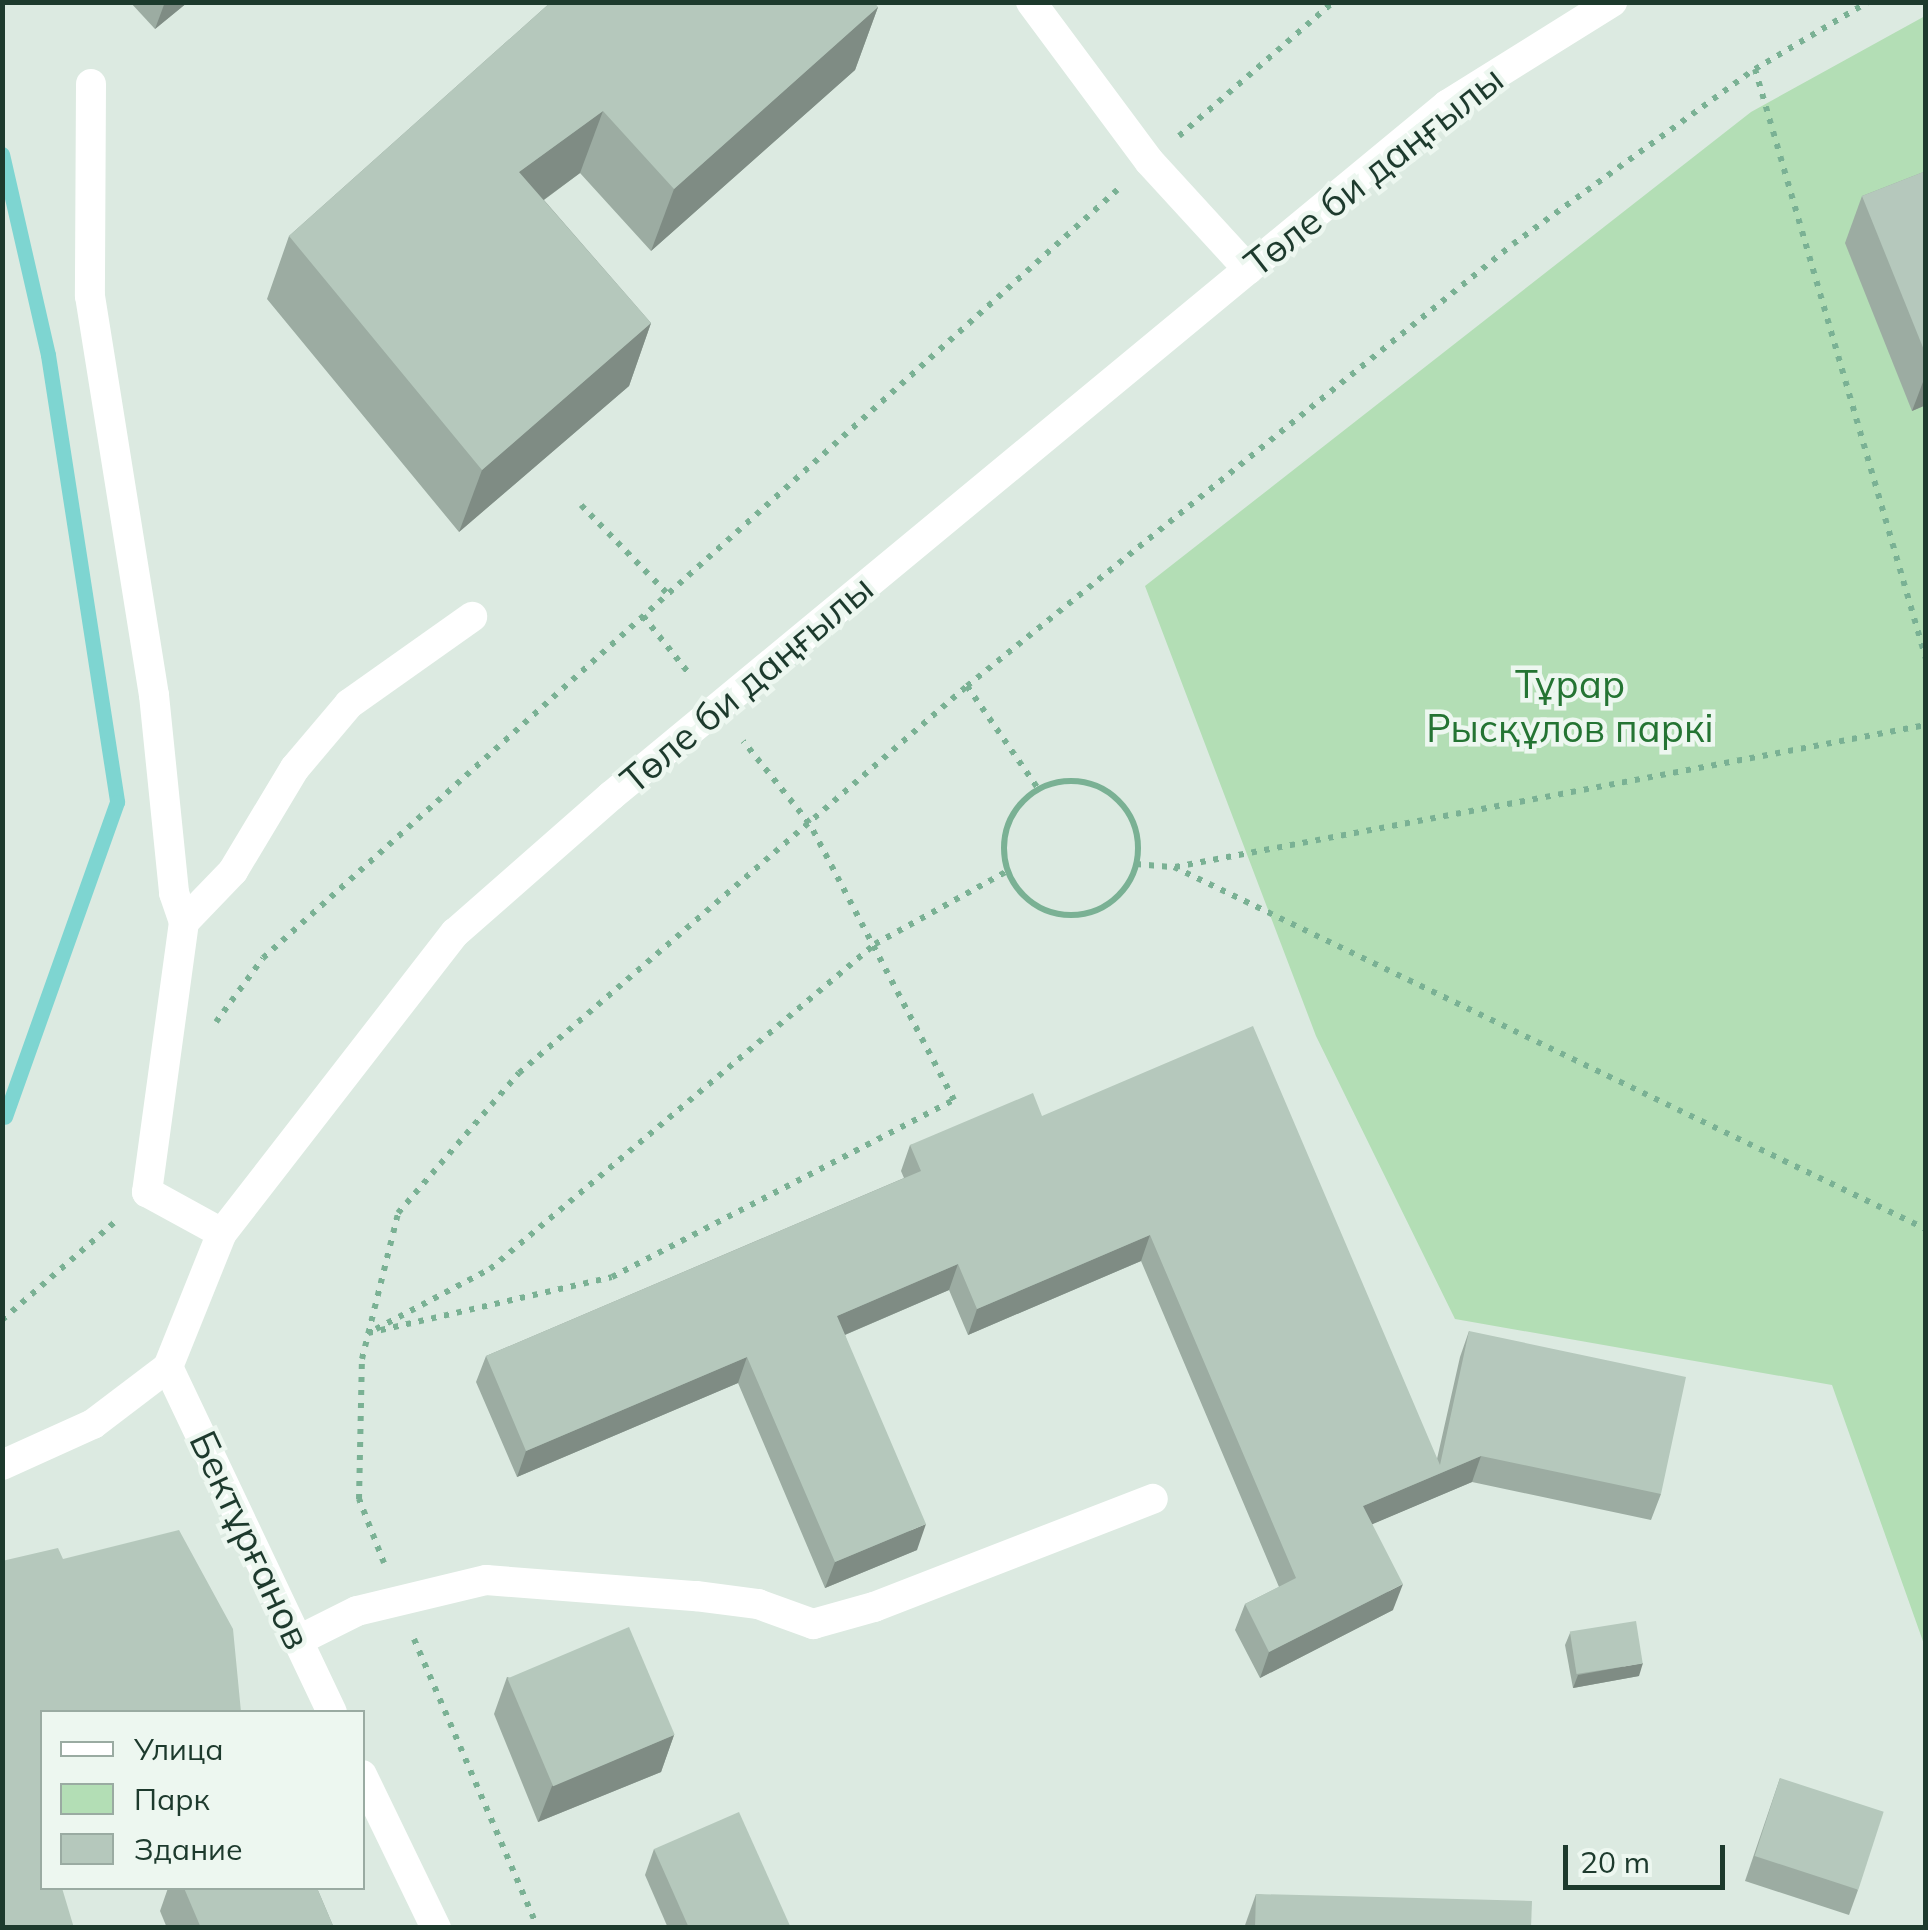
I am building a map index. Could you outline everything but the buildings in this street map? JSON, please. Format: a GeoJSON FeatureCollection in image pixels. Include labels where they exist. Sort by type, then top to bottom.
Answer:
{"type":"FeatureCollection","features":[{"type":"Feature","properties":{"kind":"street"},"geometry":{"type":"LineString","coordinates":[[1031,2],[1149,162],[1248,268]]}},
{"type":"Feature","properties":{"kind":"street","name":"Төле би даңғылы"},"geometry":{"type":"LineString","coordinates":[[168,1367],[222,1233],[455,934],[718,709],[1448,105],[1612,2]]}},
{"type":"Feature","properties":{"kind":"street"},"geometry":{"type":"LineString","coordinates":[[91,84],[90,296],[154,695],[174,893],[184,922],[147,1192],[222,1233]]}},
{"type":"Feature","properties":{"kind":"street"},"geometry":{"type":"LineString","coordinates":[[184,922],[233,871],[294,768],[349,704],[472,618]]}},
{"type":"Feature","properties":{"kind":"street"},"geometry":{"type":"LineString","coordinates":[[2,1466],[93,1424],[168,1367]]}},
{"type":"Feature","properties":{"kind":"street","name":"Бектұрғанов"},"geometry":{"type":"LineString","coordinates":[[168,1367],[331,1710]]}},
{"type":"Feature","properties":{"kind":"street"},"geometry":{"type":"LineString","coordinates":[[298,1640],[357,1611],[486,1580],[758,1604],[813,1624],[874,1607],[1154,1498]]}},
{"type":"Feature","properties":{"kind":"street"},"geometry":{"type":"LineString","coordinates":[[365,1781],[436,1928]]}},
{"type":"Feature","properties":{"kind":"path"},"geometry":{"type":"LineString","coordinates":[[263,958],[666,592],[1333,2]]}},
{"type":"Feature","properties":{"kind":"path"},"geometry":{"type":"LineString","coordinates":[[538,1928],[359,1499],[368,1333],[398,1213],[507,1087],[967,686],[1513,244],[1755,70],[1868,2]]}},
{"type":"Feature","properties":{"kind":"path"},"geometry":{"type":"LineString","coordinates":[[1755,70],[1926,659]]}},
{"type":"Feature","properties":{"kind":"path"},"geometry":{"type":"LineString","coordinates":[[582,505],[666,592]]}},
{"type":"Feature","properties":{"kind":"path"},"geometry":{"type":"LineString","coordinates":[[368,1333],[612,1276],[954,1100],[809,822],[643,616]]}},
{"type":"Feature","properties":{"kind":"path"},"geometry":{"type":"LineString","coordinates":[[967,686],[1038,787]]}},
{"type":"Feature","properties":{"kind":"path"},"geometry":{"type":"LineString","coordinates":[[1136,864],[1174,867],[1926,726]]}},
{"type":"Feature","properties":{"kind":"path"},"geometry":{"type":"LineString","coordinates":[[1079,782],[1119,802],[1132,820],[1136,864],[1114,900],[1074,916],[1033,905],[1007,871],[1007,826],[1038,787],[1079,782]]}},
{"type":"Feature","properties":{"kind":"path"},"geometry":{"type":"LineString","coordinates":[[1174,867],[1926,1229]]}},
{"type":"Feature","properties":{"kind":"path"},"geometry":{"type":"LineString","coordinates":[[368,1333],[490,1269],[875,944],[1007,871]]}},
{"type":"Feature","properties":{"kind":"green space","name":"Тұрар Рысқұлов паркі"},"geometry":{"type":"Polygon","coordinates":[[[1925,16],[1925,1647],[1832,1385],[1455,1319],[1316,1036],[1145,586],[1751,112],[1925,16]]]}},
{"type":"Feature","properties":{"kind":"waterway"},"geometry":{"type":"LineString","coordinates":[[2,154],[48,355],[117,802],[5,1117]]}}]}
